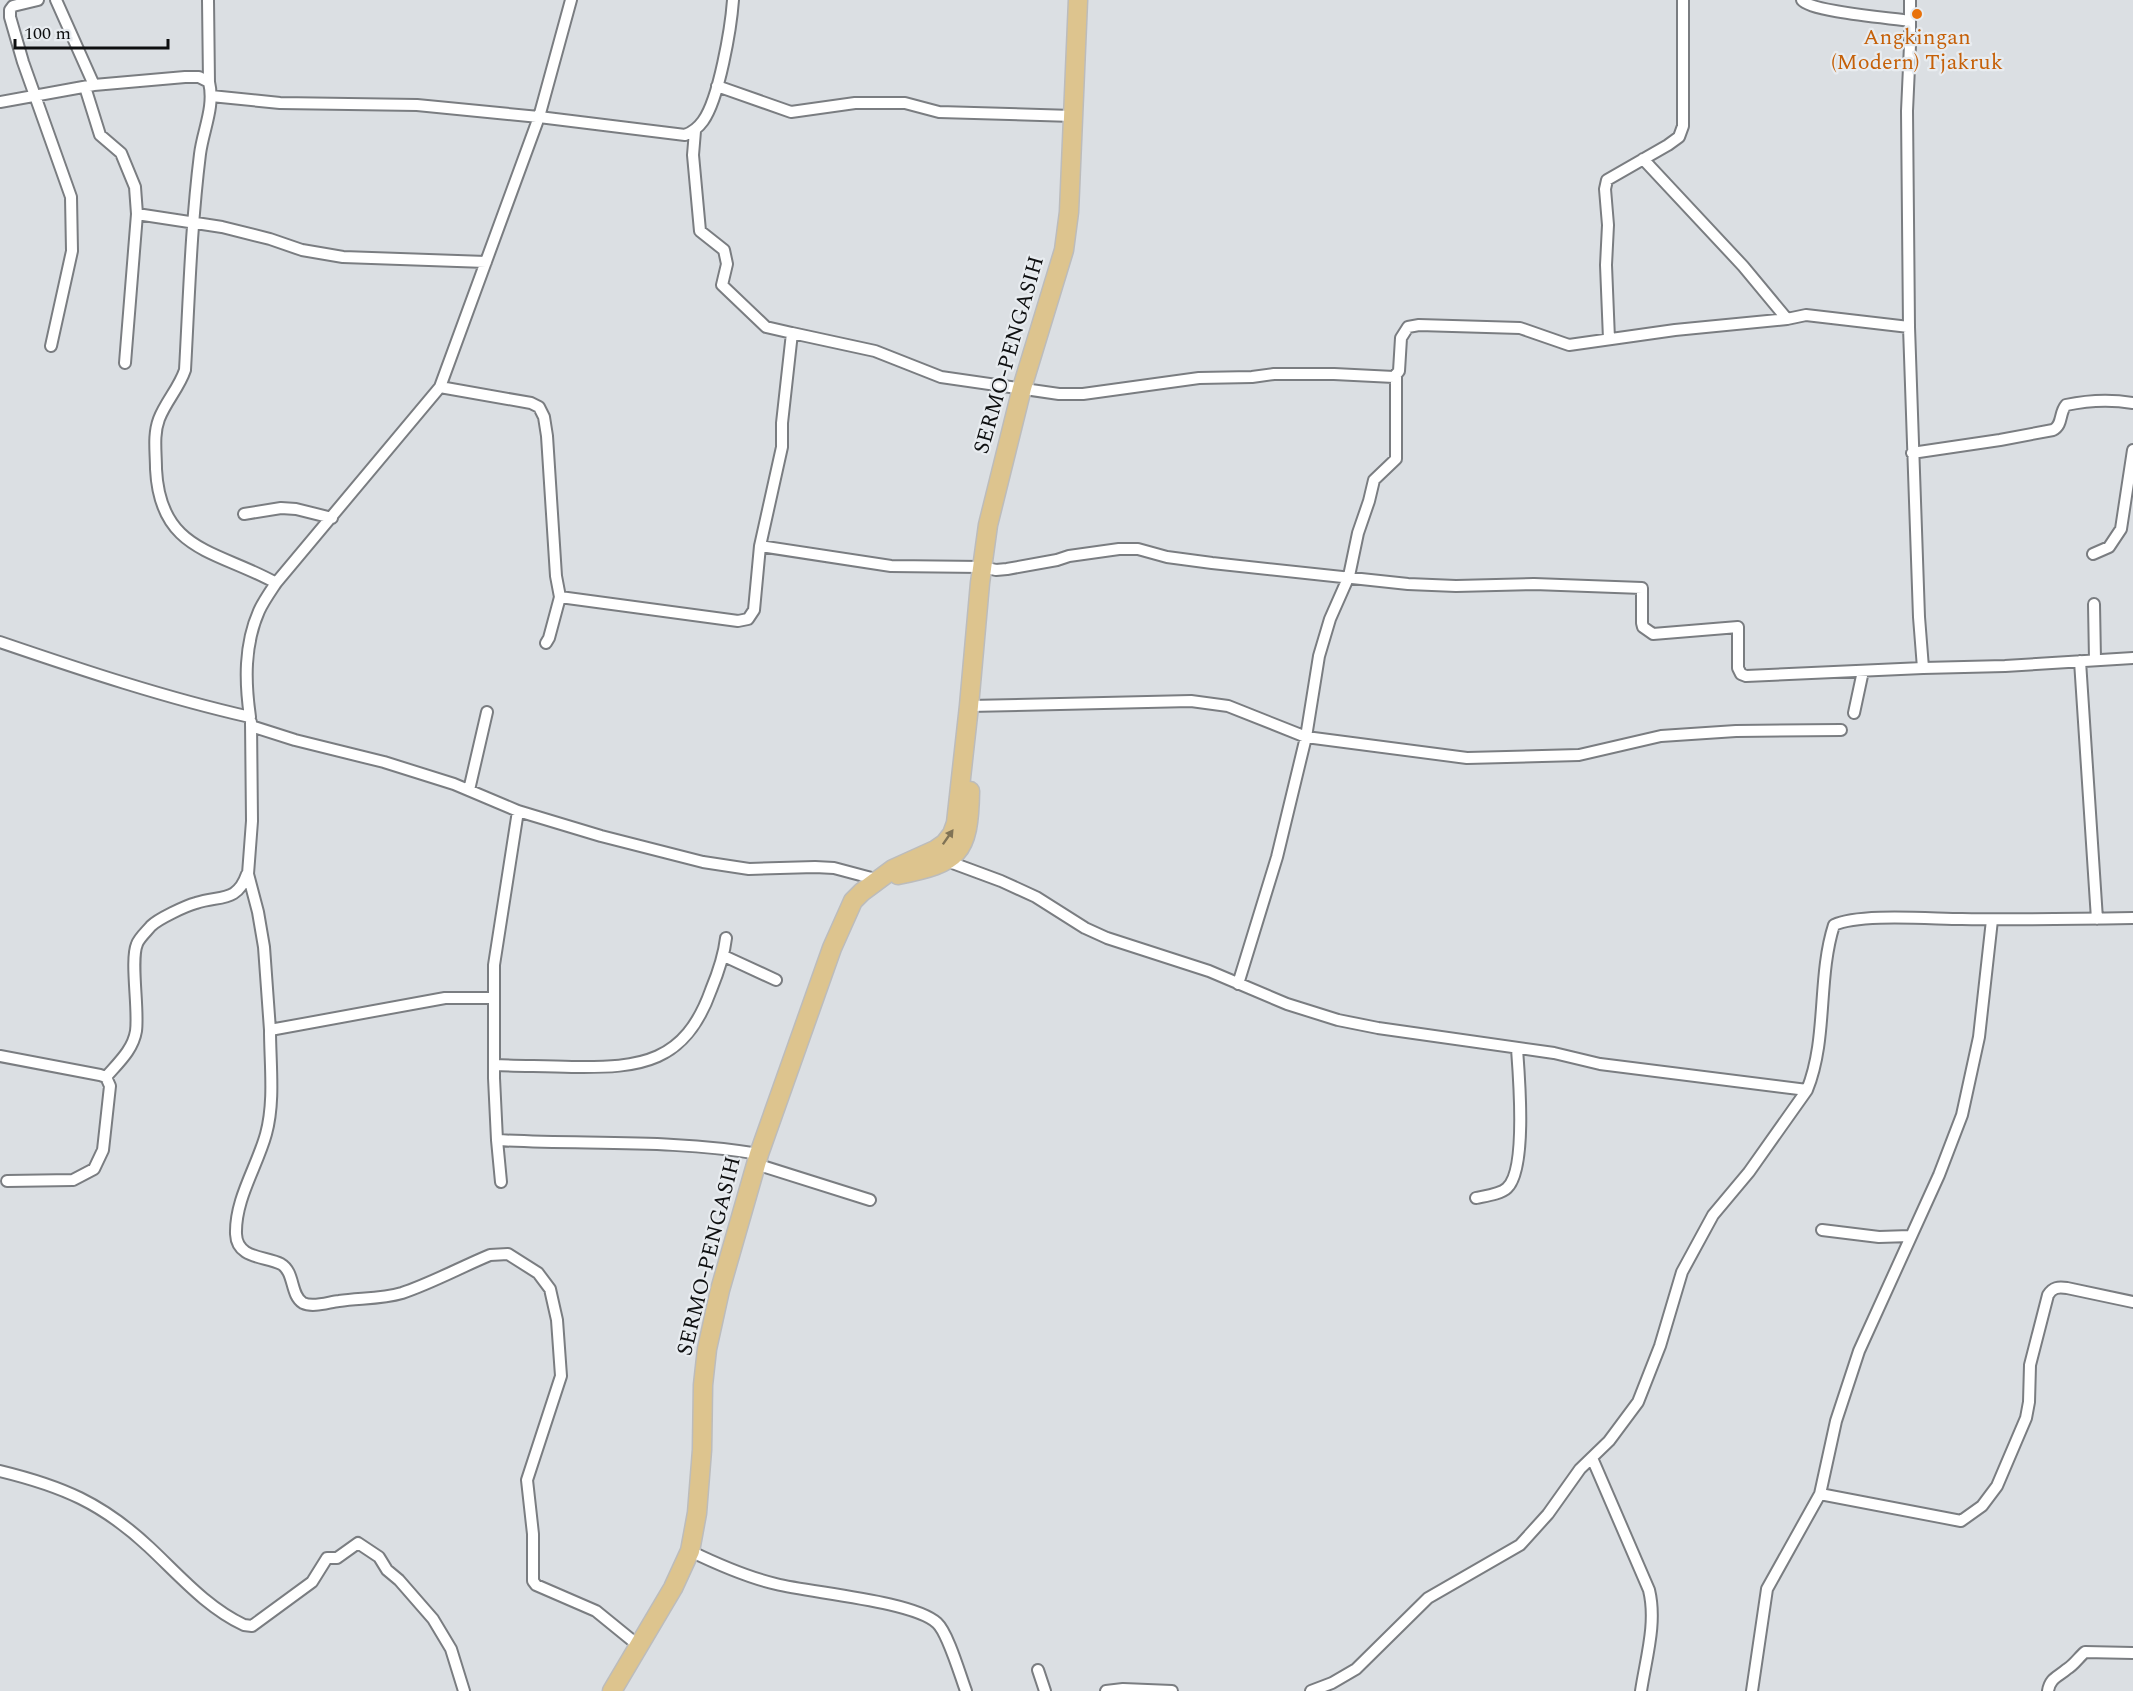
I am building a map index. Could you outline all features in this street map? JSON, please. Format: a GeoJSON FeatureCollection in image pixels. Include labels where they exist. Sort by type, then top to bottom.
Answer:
{"type":"FeatureCollection","features":[{"type":"Feature","properties":{"kind":"main road","name":"SERMO-PENGASIH"},"geometry":{"type":"LineString","coordinates":[[612,1691],[673,1588],[690,1551],[702,1450],[702,1385],[720,1290],[758,1159],[832,948],[853,902],[862,892],[893,869],[945,843],[952,834],[957,816],[982,567],[997,483],[1022,388],[1064,250],[1069,212],[1078,0]]}},
{"type":"Feature","properties":{"kind":"main road","name":"SERMO-PENGASIH"},"geometry":{"type":"LineString","coordinates":[[880,879],[947,861],[957,854],[963,844],[969,818],[971,778],[968,713]]}},
{"type":"Feature","properties":{"kind":"street"},"geometry":{"type":"LineString","coordinates":[[38,0],[19,3],[10,10],[11,25],[72,197],[72,251],[51,346]]}},
{"type":"Feature","properties":{"kind":"street"},"geometry":{"type":"LineString","coordinates":[[56,0],[89,86],[100,135],[122,153],[135,187],[137,214],[125,363]]}},
{"type":"Feature","properties":{"kind":"street"},"geometry":{"type":"LineString","coordinates":[[208,0],[211,105],[200,153],[193,222],[185,370],[182,380],[164,408],[155,435],[157,478],[162,508],[173,527],[205,550],[276,583]]}},
{"type":"Feature","properties":{"kind":"street"},"geometry":{"type":"LineString","coordinates":[[106,1077],[128,1051],[135,1033],[136,945],[152,924],[196,903],[226,898],[244,884],[248,874],[252,821],[251,722],[246,690],[248,646],[259,610],[276,583],[440,387],[539,117],[571,0]]}},
{"type":"Feature","properties":{"kind":"street"},"geometry":{"type":"LineString","coordinates":[[211,96],[280,103],[417,105],[685,135],[695,131],[704,120],[713,102],[733,0]]}},
{"type":"Feature","properties":{"kind":"street"},"geometry":{"type":"LineString","coordinates":[[1609,339],[1606,265],[1608,225],[1605,189],[1607,180],[1679,137],[1683,126],[1683,0]]}},
{"type":"Feature","properties":{"kind":"street"},"geometry":{"type":"LineString","coordinates":[[1802,0],[1805,4],[1822,9],[1910,21]]}},
{"type":"Feature","properties":{"kind":"street"},"geometry":{"type":"LineString","coordinates":[[1910,0],[1907,111],[1909,327],[1912,453],[1923,668]]}},
{"type":"Feature","properties":{"kind":"street"},"geometry":{"type":"LineString","coordinates":[[0,102],[89,86],[185,77],[200,77],[209,82]]}},
{"type":"Feature","properties":{"kind":"street"},"geometry":{"type":"LineString","coordinates":[[717,86],[791,112],[855,103],[905,104],[939,112],[1073,116]]}},
{"type":"Feature","properties":{"kind":"street"},"geometry":{"type":"LineString","coordinates":[[695,131],[693,155],[700,231],[724,250],[727,264],[722,285],[766,327],[874,351],[941,376],[1059,394],[1083,394],[1199,378],[1252,377],[1274,374],[1396,377]]}},
{"type":"Feature","properties":{"kind":"street"},"geometry":{"type":"LineString","coordinates":[[1643,159],[1743,266],[1787,319]]}},
{"type":"Feature","properties":{"kind":"street"},"geometry":{"type":"LineString","coordinates":[[137,214],[222,227],[302,250],[343,257],[486,262]]}},
{"type":"Feature","properties":{"kind":"street"},"geometry":{"type":"LineString","coordinates":[[1238,984],[1277,857],[1306,737],[1319,656],[1330,620],[1349,576],[1358,533],[1374,480],[1396,459],[1396,377],[1399,371],[1401,338],[1408,327],[1510,326],[1569,345],[1806,315],[1909,327]]}},
{"type":"Feature","properties":{"kind":"street"},"geometry":{"type":"LineString","coordinates":[[560,597],[717,619],[738,621],[748,619],[754,610],[760,546],[782,447],[782,423],[792,333]]}},
{"type":"Feature","properties":{"kind":"street"},"geometry":{"type":"LineString","coordinates":[[440,387],[531,403],[539,407],[544,417],[556,576],[560,597],[546,643]]}},
{"type":"Feature","properties":{"kind":"street"},"geometry":{"type":"LineString","coordinates":[[1912,453],[2053,430],[2060,422],[2061,412],[2066,405],[2082,401],[2108,400],[2133,403]]}},
{"type":"Feature","properties":{"kind":"street"},"geometry":{"type":"LineString","coordinates":[[2093,554],[2109,547],[2121,529],[2133,450]]}},
{"type":"Feature","properties":{"kind":"street"},"geometry":{"type":"LineString","coordinates":[[244,514],[281,508],[296,509],[332,518]]}},
{"type":"Feature","properties":{"kind":"street"},"geometry":{"type":"LineString","coordinates":[[760,546],[891,566],[982,567],[996,570],[1090,553],[1138,549],[1167,557],[1212,563],[1408,584],[1456,586],[1534,584],[1642,588],[1643,627],[1653,634],[1738,627],[1738,668],[1741,674],[1758,676],[2005,666],[2133,658]]}},
{"type":"Feature","properties":{"kind":"street"},"geometry":{"type":"LineString","coordinates":[[2094,604],[2095,660]]}},
{"type":"Feature","properties":{"kind":"street"},"geometry":{"type":"LineString","coordinates":[[0,642],[107,677],[220,710],[295,740],[384,762],[469,790],[518,812],[601,836],[728,867],[749,870],[834,868],[880,879]]}},
{"type":"Feature","properties":{"kind":"street"},"geometry":{"type":"LineString","coordinates":[[2080,661],[2097,919]]}},
{"type":"Feature","properties":{"kind":"street"},"geometry":{"type":"LineString","coordinates":[[1854,713],[1863,672]]}},
{"type":"Feature","properties":{"kind":"street"},"geometry":{"type":"LineString","coordinates":[[968,713],[1191,701],[1228,706],[1306,737],[1467,758],[1580,755],[1661,736],[1736,731],[1841,730]]}},
{"type":"Feature","properties":{"kind":"street"},"geometry":{"type":"LineString","coordinates":[[469,790],[487,712]]}},
{"type":"Feature","properties":{"kind":"street"},"geometry":{"type":"LineString","coordinates":[[501,1182],[494,1065],[494,965],[518,812]]}},
{"type":"Feature","properties":{"kind":"street"},"geometry":{"type":"LineString","coordinates":[[947,861],[1036,897],[1085,928],[1107,938],[1209,971],[1287,1004],[1338,1020],[1554,1053],[1600,1064],[1807,1090]]}},
{"type":"Feature","properties":{"kind":"street"},"geometry":{"type":"LineString","coordinates":[[248,874],[264,947],[270,1030],[271,1111],[266,1136],[239,1208],[236,1237],[239,1246],[252,1255],[282,1264],[297,1298],[309,1305],[363,1297],[386,1297],[402,1293],[477,1260],[499,1254],[508,1254],[538,1274],[550,1289],[554,1305],[561,1355],[561,1376],[527,1480],[526,1489],[533,1534],[533,1581],[542,1588],[596,1611],[639,1646]]}},
{"type":"Feature","properties":{"kind":"street"},"geometry":{"type":"LineString","coordinates":[[1311,1691],[1332,1683],[1356,1669],[1428,1598],[1520,1545],[1548,1514],[1580,1469],[1609,1441],[1638,1402],[1660,1346],[1682,1272],[1713,1215],[1749,1172],[1807,1090],[1814,1072],[1826,962],[1834,925],[1842,921],[1866,919],[2133,918]]}},
{"type":"Feature","properties":{"kind":"street"},"geometry":{"type":"LineString","coordinates":[[1752,1691],[1767,1589],[1820,1494],[1836,1421],[1858,1350],[1939,1174],[1962,1115],[1978,1037],[1992,920]]}},
{"type":"Feature","properties":{"kind":"street"},"geometry":{"type":"LineString","coordinates":[[494,1065],[616,1067],[652,1060],[687,1034],[698,1021],[724,956],[726,938]]}},
{"type":"Feature","properties":{"kind":"street"},"geometry":{"type":"LineString","coordinates":[[724,956],[776,980]]}},
{"type":"Feature","properties":{"kind":"street"},"geometry":{"type":"LineString","coordinates":[[270,1030],[445,998],[494,998]]}},
{"type":"Feature","properties":{"kind":"street"},"geometry":{"type":"LineString","coordinates":[[1476,1198],[1506,1190],[1515,1177],[1521,1126],[1517,1049]]}},
{"type":"Feature","properties":{"kind":"street"},"geometry":{"type":"LineString","coordinates":[[0,1056],[106,1077],[110,1084],[104,1150],[94,1169],[73,1180],[7,1180]]}},
{"type":"Feature","properties":{"kind":"street"},"geometry":{"type":"LineString","coordinates":[[497,1140],[641,1142],[701,1146],[758,1159],[870,1200]]}},
{"type":"Feature","properties":{"kind":"street"},"geometry":{"type":"LineString","coordinates":[[1822,1230],[1879,1237],[1910,1236]]}},
{"type":"Feature","properties":{"kind":"street"},"geometry":{"type":"LineString","coordinates":[[1820,1494],[1961,1521],[1967,1518],[1982,1506],[1997,1486],[2025,1418],[2029,1402],[2030,1365],[2048,1295],[2052,1290],[2062,1287],[2133,1302]]}},
{"type":"Feature","properties":{"kind":"street"},"geometry":{"type":"LineString","coordinates":[[1592,1458],[1649,1590],[1653,1605],[1641,1691]]}},
{"type":"Feature","properties":{"kind":"street"},"geometry":{"type":"LineString","coordinates":[[0,1471],[54,1486],[95,1505],[149,1547],[185,1584],[244,1625],[252,1626],[312,1582],[327,1558],[337,1558],[358,1543],[379,1557],[387,1570],[399,1580],[433,1619],[451,1649],[464,1691]]}},
{"type":"Feature","properties":{"kind":"street"},"geometry":{"type":"LineString","coordinates":[[690,1551],[732,1572],[777,1584],[898,1607],[928,1617],[939,1625],[966,1691]]}},
{"type":"Feature","properties":{"kind":"street"},"geometry":{"type":"LineString","coordinates":[[2048,1691],[2049,1683],[2055,1676],[2069,1669],[2085,1652],[2133,1653]]}},
{"type":"Feature","properties":{"kind":"street"},"geometry":{"type":"LineString","coordinates":[[1038,1670],[1045,1691]]}},
{"type":"Feature","properties":{"kind":"street"},"geometry":{"type":"LineString","coordinates":[[1106,1691],[1123,1689],[1172,1691]]}},
{"type":"Feature","properties":{"kind":"place","name":"Angkingan (Modern) Tjakruk"},"geometry":{"type":"Point","coordinates":[1917,14]}}]}
